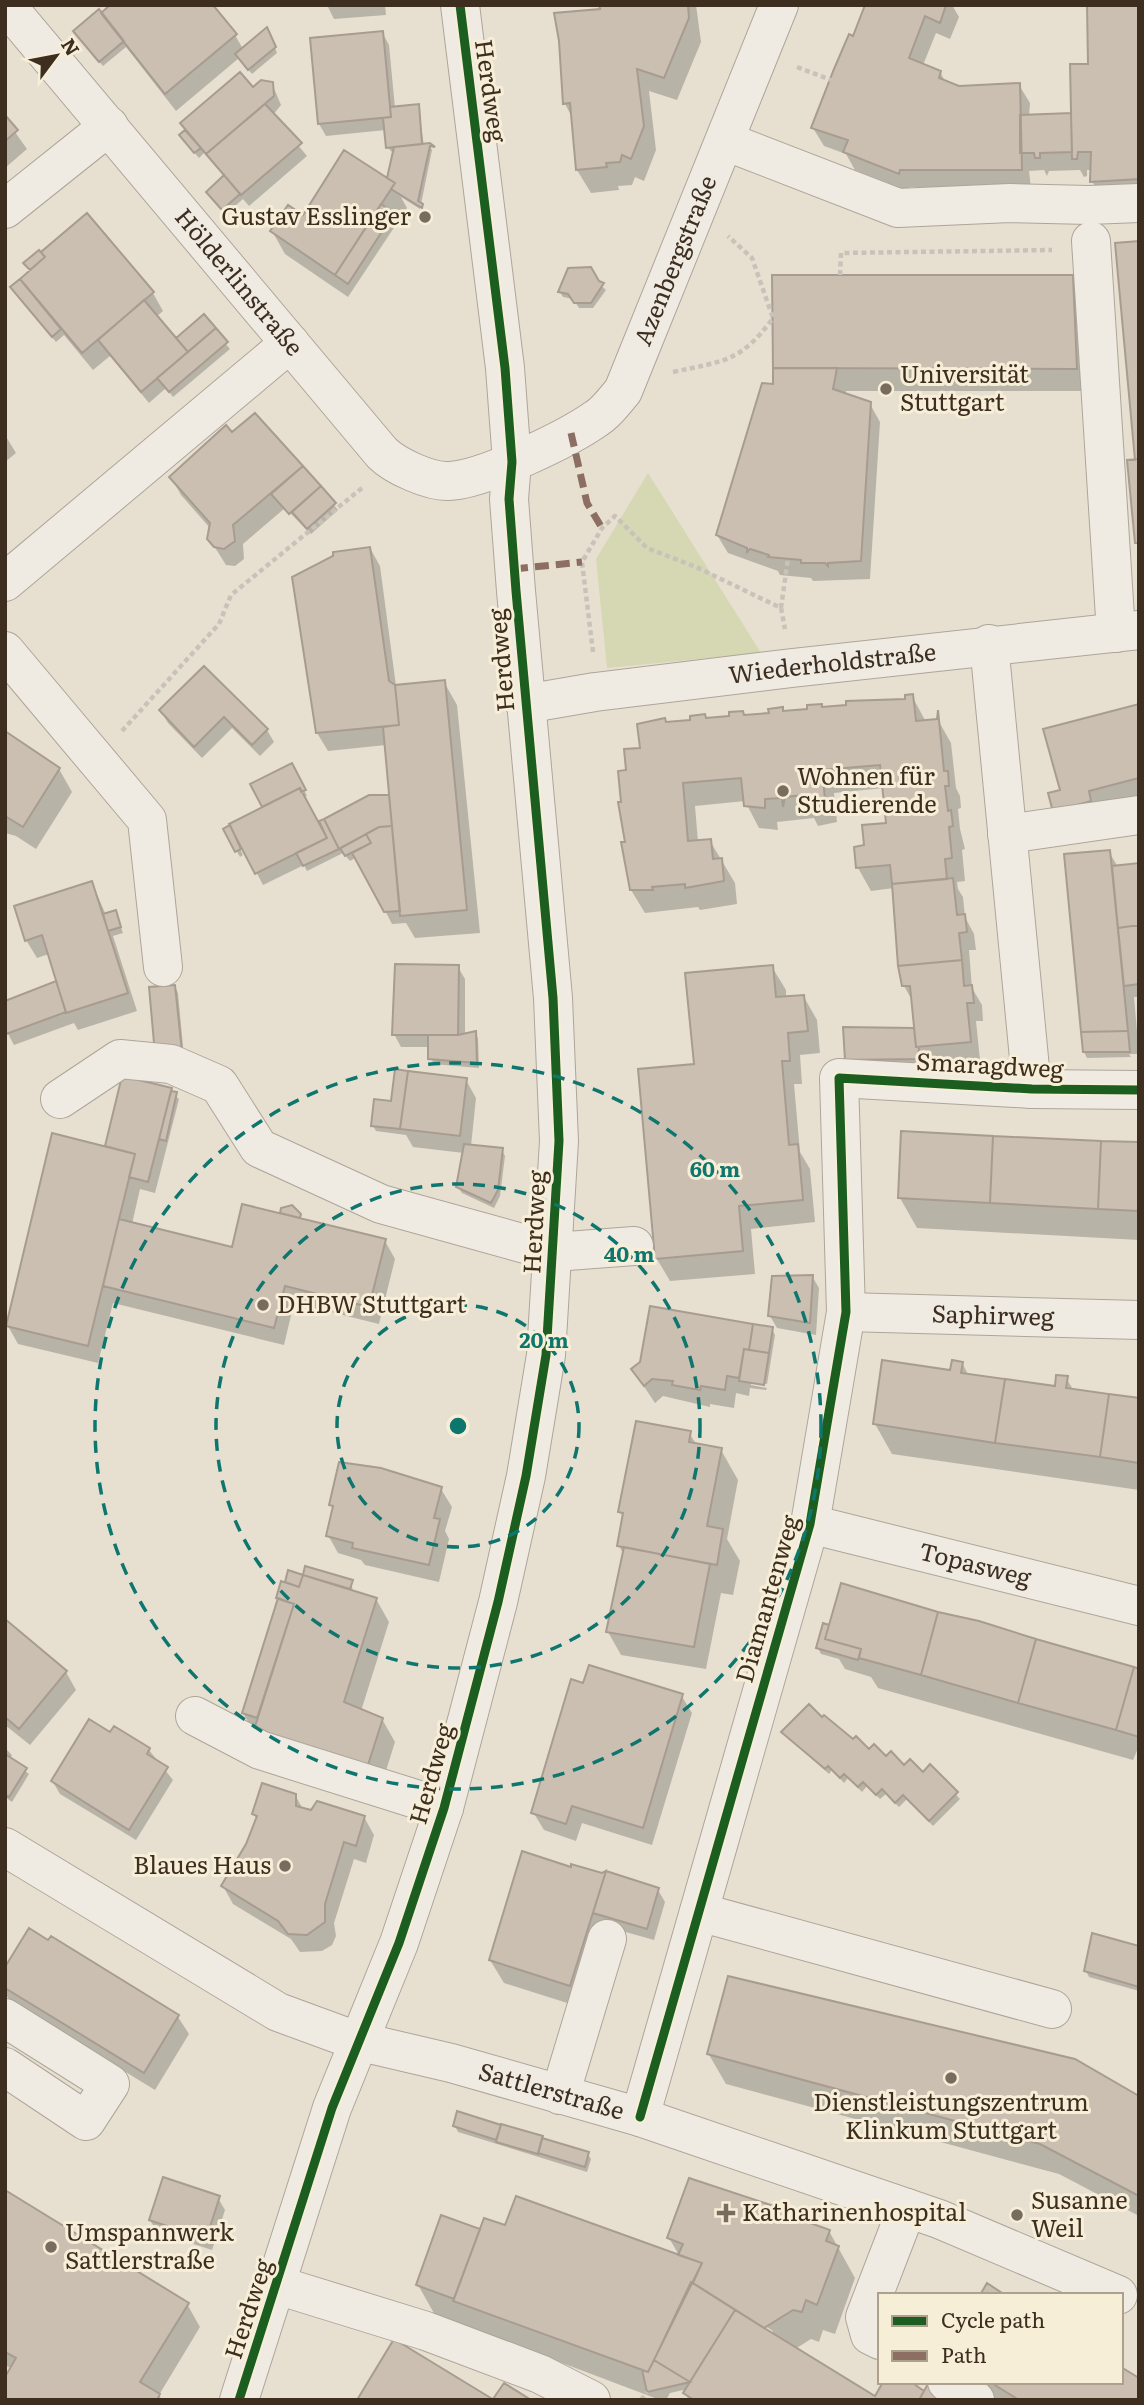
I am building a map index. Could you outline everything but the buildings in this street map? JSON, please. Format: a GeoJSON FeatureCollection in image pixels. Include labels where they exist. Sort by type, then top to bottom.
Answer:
{"type":"FeatureCollection","features":[{"type":"Feature","properties":{"kind":"street","name":"Hölderlinstraße"},"geometry":{"type":"LineString","coordinates":[[6,5],[392,464]]}},
{"type":"Feature","properties":{"kind":"street","name":"Herdweg"},"geometry":{"type":"LineString","coordinates":[[239,2400],[295,2290],[332,2108],[395,1952],[444,1808],[498,1602],[526,1476],[546,1355],[559,1141],[553,998],[509,499],[512,461],[499,306],[460,5]]}},
{"type":"Feature","properties":{"kind":"street","name":"Azenbergstraße"},"geometry":{"type":"LineString","coordinates":[[512,461],[600,417],[623,391],[779,5]]}},
{"type":"Feature","properties":{"kind":"street"},"geometry":{"type":"LineString","coordinates":[[5,209],[109,127]]}},
{"type":"Feature","properties":{"kind":"street"},"geometry":{"type":"LineString","coordinates":[[725,141],[898,208],[1010,203],[1089,205],[1139,202]]}},
{"type":"Feature","properties":{"kind":"street"},"geometry":{"type":"LineString","coordinates":[[1092,245],[1127,632]]}},
{"type":"Feature","properties":{"kind":"street"},"geometry":{"type":"LineString","coordinates":[[5,582],[290,343]]}},
{"type":"Feature","properties":{"kind":"street"},"geometry":{"type":"LineString","coordinates":[[392,464],[449,481],[512,461]]}},
{"type":"Feature","properties":{"kind":"street","name":"Wiederholdstraße"},"geometry":{"type":"LineString","coordinates":[[525,704],[594,692],[989,644],[1127,632]]}},
{"type":"Feature","properties":{"kind":"street","name":"Smaragdweg"},"geometry":{"type":"LineString","coordinates":[[989,644],[1032,1089]]}},
{"type":"Feature","properties":{"kind":"street"},"geometry":{"type":"LineString","coordinates":[[5,651],[147,820],[163,967]]}},
{"type":"Feature","properties":{"kind":"street"},"geometry":{"type":"LineString","coordinates":[[1007,834],[1139,815]]}},
{"type":"Feature","properties":{"kind":"street"},"geometry":{"type":"LineString","coordinates":[[60,1099],[120,1059],[171,1064],[219,1085],[259,1148],[381,1204],[554,1252],[634,1246]]}},
{"type":"Feature","properties":{"kind":"street","name":"Smaragdweg"},"geometry":{"type":"LineString","coordinates":[[839,1078],[1032,1089],[1139,1090]]}},
{"type":"Feature","properties":{"kind":"street","name":"Diamantenweg"},"geometry":{"type":"LineString","coordinates":[[640,2117],[810,1524],[846,1312],[839,1078]]}},
{"type":"Feature","properties":{"kind":"street","name":"Saphirweg"},"geometry":{"type":"LineString","coordinates":[[846,1312],[1139,1320]]}},
{"type":"Feature","properties":{"kind":"street","name":"Topasweg"},"geometry":{"type":"LineString","coordinates":[[810,1524],[1139,1606]]}},
{"type":"Feature","properties":{"kind":"street"},"geometry":{"type":"LineString","coordinates":[[195,1716],[260,1750],[444,1808]]}},
{"type":"Feature","properties":{"kind":"street","name":"Sattlerstraße"},"geometry":{"type":"LineString","coordinates":[[5,1847],[278,2012],[357,2041],[451,2063],[640,2117],[907,2208],[1115,2293]]}},
{"type":"Feature","properties":{"kind":"street"},"geometry":{"type":"LineString","coordinates":[[699,1912],[1052,2009]]}},
{"type":"Feature","properties":{"kind":"street"},"geometry":{"type":"LineString","coordinates":[[560,2095],[607,1938]]}},
{"type":"Feature","properties":{"kind":"street"},"geometry":{"type":"LineString","coordinates":[[5,2018],[110,2084],[86,2121],[5,2067]]}},
{"type":"Feature","properties":{"kind":"street"},"geometry":{"type":"LineString","coordinates":[[878,2339],[870,2334],[865,2317],[907,2208]]}},
{"type":"Feature","properties":{"kind":"street"},"geometry":{"type":"LineString","coordinates":[[295,2290],[426,2332],[540,2374],[591,2400]]}},
{"type":"Feature","properties":{"kind":"street","name":"Sattlerstraße"},"geometry":{"type":"LineString","coordinates":[[1123,2296],[1139,2304]]}},
{"type":"Feature","properties":{"kind":"street"},"geometry":{"type":"LineString","coordinates":[[950,2384],[975,2400]]}},
{"type":"Feature","properties":{"kind":"path"},"geometry":{"type":"LineString","coordinates":[[796,66],[831,80]]}},
{"type":"Feature","properties":{"kind":"path"},"geometry":{"type":"LineString","coordinates":[[673,372],[727,361],[749,348],[773,318],[752,258],[728,236]]}},
{"type":"Feature","properties":{"kind":"path"},"geometry":{"type":"LineString","coordinates":[[840,275],[841,254],[1092,245]]}},
{"type":"Feature","properties":{"kind":"path"},"geometry":{"type":"LineString","coordinates":[[96,760],[219,624],[231,595],[392,464]]}},
{"type":"Feature","properties":{"kind":"path"},"geometry":{"type":"LineString","coordinates":[[594,692],[593,632],[582,562],[602,528],[615,516],[647,548],[696,567],[782,608]]}},
{"type":"Feature","properties":{"kind":"path"},"geometry":{"type":"LineString","coordinates":[[788,558],[782,608],[792,668]]}},
{"type":"Feature","properties":{"kind":"path"},"geometry":{"type":"LineString","coordinates":[[641,2400],[647,2392]]}},
{"type":"Feature","properties":{"kind":"green space"},"geometry":{"type":"Polygon","coordinates":[[[648,473],[761,653],[607,668],[596,559],[648,473]]]}},
{"type":"Feature","properties":{"kind":"marked path"},"geometry":{"type":"LineString","coordinates":[[571,433],[587,503],[602,528]]}},
{"type":"Feature","properties":{"kind":"marked path"},"geometry":{"type":"LineString","coordinates":[[514,569],[582,562]]}},
{"type":"Feature","properties":{"kind":"cycle path"},"geometry":{"type":"LineString","coordinates":[[239,2400],[332,2108],[399,1943],[444,1808],[498,1602],[526,1476],[546,1355],[559,1141],[553,998],[516,591],[509,499],[512,462],[505,368],[460,5]]}},
{"type":"Feature","properties":{"kind":"cycle path"},"geometry":{"type":"LineString","coordinates":[[640,2117],[810,1524],[846,1312],[839,1078],[1032,1089],[1139,1090]]}},
{"type":"Feature","properties":{"kind":"place","name":"Gustav Esslinger"},"geometry":{"type":"Point","coordinates":[425,217]}},
{"type":"Feature","properties":{"kind":"place","name":"Universität Stuttgart"},"geometry":{"type":"Point","coordinates":[886,389]}},
{"type":"Feature","properties":{"kind":"place","name":"Wohnen für Studierende"},"geometry":{"type":"Point","coordinates":[783,791]}},
{"type":"Feature","properties":{"kind":"place","name":"DHBW Stuttgart"},"geometry":{"type":"Point","coordinates":[263,1305]}},
{"type":"Feature","properties":{"kind":"place","name":"Blaues Haus"},"geometry":{"type":"Point","coordinates":[285,1866]}},
{"type":"Feature","properties":{"kind":"place","name":"Dienstleistungszentrum Klinkum Stuttgart"},"geometry":{"type":"Point","coordinates":[951,2078]}},
{"type":"Feature","properties":{"kind":"place","name":"Katharinenhospital"},"geometry":{"type":"Point","coordinates":[726,2213]}},
{"type":"Feature","properties":{"kind":"place","name":"Susanne Weil"},"geometry":{"type":"Point","coordinates":[1017,2215]}},
{"type":"Feature","properties":{"kind":"place","name":"Umspannwerk Sattlerstraße"},"geometry":{"type":"Point","coordinates":[51,2247]}}]}
